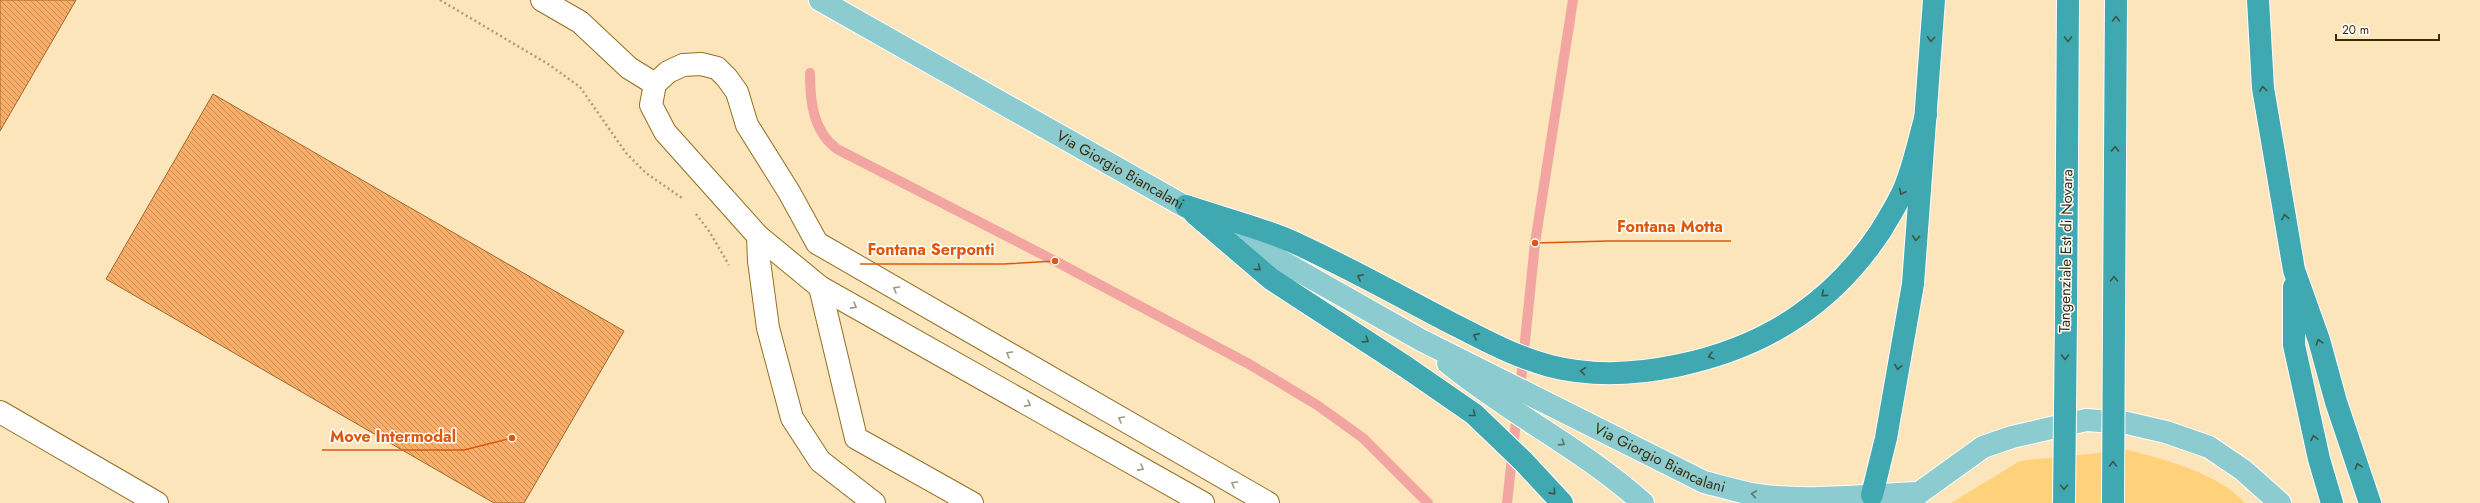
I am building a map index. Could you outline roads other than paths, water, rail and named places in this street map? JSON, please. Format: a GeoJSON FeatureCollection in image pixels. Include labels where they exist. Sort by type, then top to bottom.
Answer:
{"type":"FeatureCollection","features":[{"type":"Feature","properties":{"kind":"highway"},"geometry":{"type":"LineString","coordinates":[[1872,495],[1886,438],[1913,284],[1934,0]]}},
{"type":"Feature","properties":{"kind":"highway","name":"Tangenziale Est di Novara"},"geometry":{"type":"LineString","coordinates":[[2064,503],[2068,0]]}},
{"type":"Feature","properties":{"kind":"highway"},"geometry":{"type":"LineString","coordinates":[[2113,503],[2116,0]]}},
{"type":"Feature","properties":{"kind":"highway"},"geometry":{"type":"LineString","coordinates":[[2258,0],[2263,88],[2294,270],[2294,345],[2319,459],[2332,503]]}},
{"type":"Feature","properties":{"kind":"highway"},"geometry":{"type":"LineString","coordinates":[[1186,206],[1292,242],[1511,353],[1551,366],[1596,372],[1642,371],[1679,365],[1725,352],[1797,316],[1839,282],[1880,232],[1904,188],[1926,115]]}},
{"type":"Feature","properties":{"kind":"highway"},"geometry":{"type":"LineString","coordinates":[[1186,206],[1271,279],[1406,367],[1474,414],[1523,461],[1562,503]]}},
{"type":"Feature","properties":{"kind":"highway"},"geometry":{"type":"LineString","coordinates":[[2294,270],[2319,340],[2336,402],[2370,503]]}},
{"type":"Feature","properties":{"kind":"main road"},"geometry":{"type":"LineString","coordinates":[[812,0],[843,12]]}},
{"type":"Feature","properties":{"kind":"main road","name":"Via Giorgio Biancalani"},"geometry":{"type":"LineString","coordinates":[[820,0],[1421,340],[1533,394],[1704,482],[1752,494],[1779,497],[1828,499],[1872,495],[1915,498]]}},
{"type":"Feature","properties":{"kind":"main road"},"geometry":{"type":"LineString","coordinates":[[824,0],[843,12]]}},
{"type":"Feature","properties":{"kind":"main road","name":"Via Giorgio Biancalani"},"geometry":{"type":"LineString","coordinates":[[1421,340],[1481,390],[1594,463],[1643,503]]}},
{"type":"Feature","properties":{"kind":"main road"},"geometry":{"type":"LineString","coordinates":[[1915,498],[1983,447],[2012,437],[2086,420],[2127,423],[2166,432],[2209,447],[2243,470],[2280,503]]}},
{"type":"Feature","properties":{"kind":"lane"},"geometry":{"type":"LineString","coordinates":[[542,0],[580,22],[628,68],[655,84]]}},
{"type":"Feature","properties":{"kind":"lane"},"geometry":{"type":"LineString","coordinates":[[1203,503],[820,286],[758,236],[665,132],[654,114],[651,105],[655,84],[668,72],[683,65],[701,64],[717,68],[737,92],[747,125],[789,192],[817,243],[1268,503]]}},
{"type":"Feature","properties":{"kind":"lane"},"geometry":{"type":"LineString","coordinates":[[758,236],[759,261],[768,328],[792,418],[820,461],[874,503]]}},
{"type":"Feature","properties":{"kind":"lane"},"geometry":{"type":"LineString","coordinates":[[820,286],[856,438],[972,503]]}},
{"type":"Feature","properties":{"kind":"lane"},"geometry":{"type":"LineString","coordinates":[[0,412],[157,503]]}},
{"type":"Feature","properties":{"kind":"waterway"},"geometry":{"type":"LineString","coordinates":[[1520,390],[1535,243],[1573,0]]}},
{"type":"Feature","properties":{"kind":"waterway"},"geometry":{"type":"LineString","coordinates":[[810,73],[814,115],[823,134],[837,149],[1055,261],[1249,364],[1317,405],[1363,438],[1428,503]]}},
{"type":"Feature","properties":{"kind":"waterway"},"geometry":{"type":"LineString","coordinates":[[1507,503],[1517,412]]}},
{"type":"Feature","properties":{"kind":"place","name":"Fontana Motta"},"geometry":{"type":"Point","coordinates":[1535,243]}},
{"type":"Feature","properties":{"kind":"place","name":"Fontana Serponti"},"geometry":{"type":"Point","coordinates":[1055,261]}},
{"type":"Feature","properties":{"kind":"place","name":"Move Intermodal"},"geometry":{"type":"Point","coordinates":[512,438]}}]}
